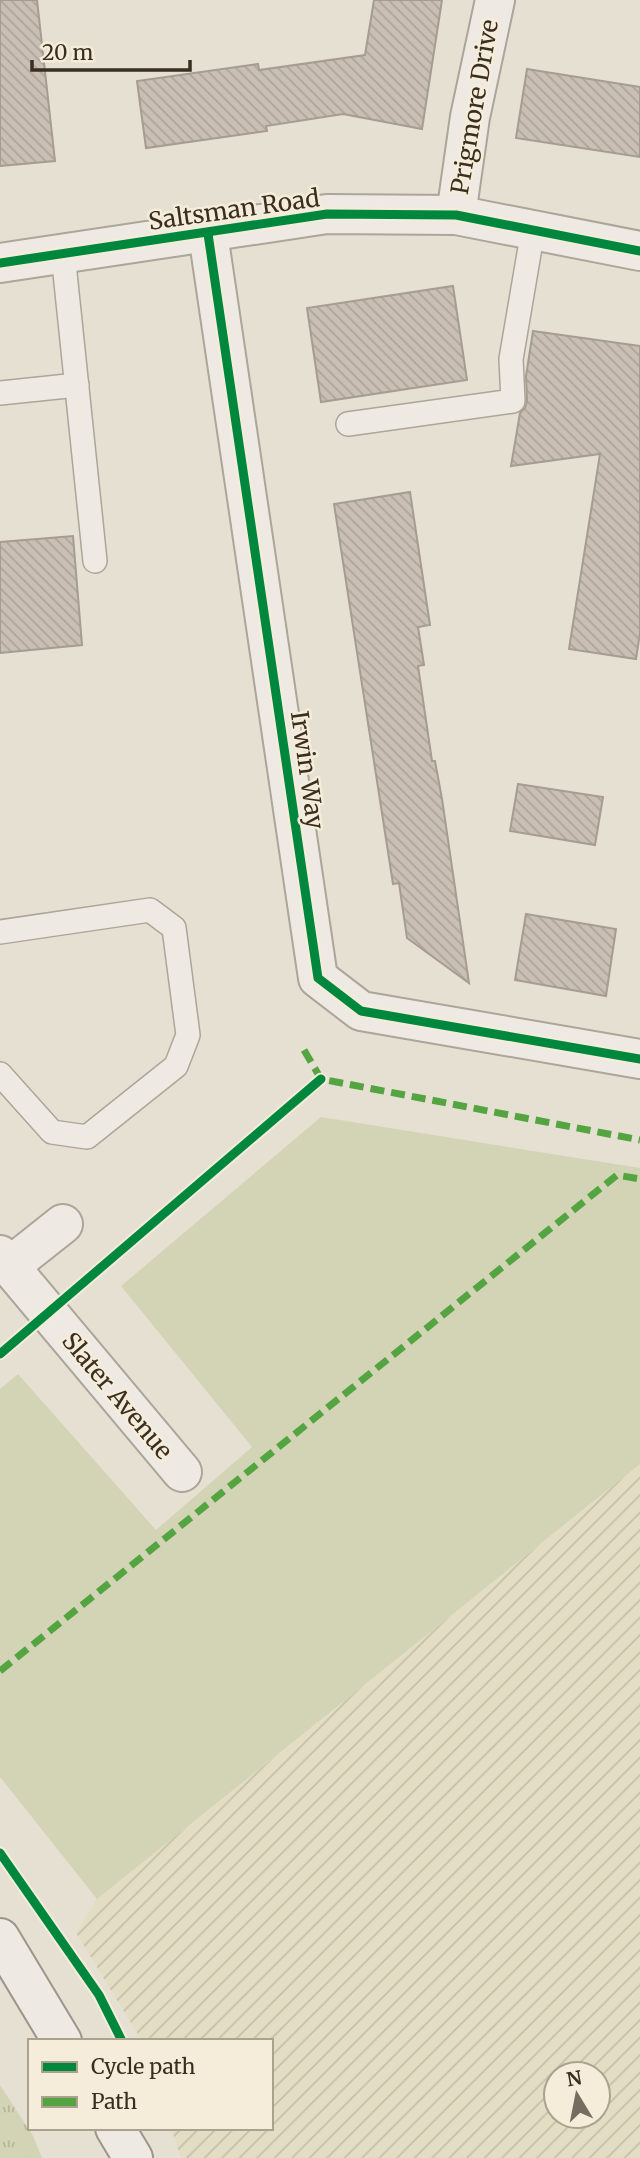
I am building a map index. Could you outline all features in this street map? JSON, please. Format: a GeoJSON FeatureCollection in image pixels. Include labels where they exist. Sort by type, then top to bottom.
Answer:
{"type":"FeatureCollection","features":[{"type":"Feature","properties":{"kind":"street","name":"Prigmore Drive"},"geometry":{"type":"LineString","coordinates":[[456,215],[470,117],[495,0]]}},
{"type":"Feature","properties":{"kind":"street","name":"Saltsman Road"},"geometry":{"type":"LineString","coordinates":[[0,263],[327,215],[456,215],[640,251]]}},
{"type":"Feature","properties":{"kind":"street","name":"Irwin Way"},"geometry":{"type":"LineString","coordinates":[[208,234],[318,978],[361,1011],[640,1059]]}},
{"type":"Feature","properties":{"kind":"street"},"geometry":{"type":"LineString","coordinates":[[5,1260],[63,1224]]}},
{"type":"Feature","properties":{"kind":"street","name":"Slater Avenue"},"geometry":{"type":"LineString","coordinates":[[5,1260],[47,1314],[182,1472]]}},
{"type":"Feature","properties":{"kind":"street"},"geometry":{"type":"LineString","coordinates":[[0,1938],[61,2039]]}},
{"type":"Feature","properties":{"kind":"street"},"geometry":{"type":"LineString","coordinates":[[117,2130],[134,2158]]}},
{"type":"Feature","properties":{"kind":"lane"},"geometry":{"type":"LineString","coordinates":[[348,424],[513,401],[511,359],[533,230]]}},
{"type":"Feature","properties":{"kind":"lane"},"geometry":{"type":"LineString","coordinates":[[63,254],[95,561]]}},
{"type":"Feature","properties":{"kind":"lane"},"geometry":{"type":"LineString","coordinates":[[0,393],[77,385]]}},
{"type":"Feature","properties":{"kind":"lane"},"geometry":{"type":"LineString","coordinates":[[0,932],[150,910],[174,928],[188,1035],[176,1066],[87,1137],[52,1132],[0,1074]]}},
{"type":"Feature","properties":{"kind":"shaded area"},"geometry":{"type":"Polygon","coordinates":[[[640,1464],[640,2158],[181,2158],[172,2130],[273,2130],[273,2039],[141,2039],[76,1933],[97,1899],[640,1464]]]}},
{"type":"Feature","properties":{"kind":"green space"},"geometry":{"type":"Polygon","coordinates":[[[321,1117],[640,1168],[640,1464],[97,1899],[0,1777],[0,1389],[18,1374],[156,1530],[252,1447],[121,1286],[321,1117]]]}},
{"type":"Feature","properties":{"kind":"green space"},"geometry":{"type":"Polygon","coordinates":[[[0,2085],[33,2136],[42,2158],[0,2158],[0,2085]]]}},
{"type":"Feature","properties":{"kind":"building"},"geometry":{"type":"Polygon","coordinates":[[[0,0],[37,0],[55,161],[0,166],[0,0]]]}},
{"type":"Feature","properties":{"kind":"building"},"geometry":{"type":"Polygon","coordinates":[[[374,0],[442,0],[422,129],[343,114],[266,126],[267,131],[146,148],[137,81],[258,64],[259,70],[365,55],[374,0]]]}},
{"type":"Feature","properties":{"kind":"building"},"geometry":{"type":"Polygon","coordinates":[[[527,69],[640,87],[640,157],[516,138],[527,69]]]}},
{"type":"Feature","properties":{"kind":"building"},"geometry":{"type":"Polygon","coordinates":[[[453,286],[467,380],[321,402],[307,308],[453,286]]]}},
{"type":"Feature","properties":{"kind":"building"},"geometry":{"type":"Polygon","coordinates":[[[533,331],[640,346],[640,633],[636,659],[569,649],[600,454],[511,466],[520,413],[527,401],[526,376],[533,331]]]}},
{"type":"Feature","properties":{"kind":"building"},"geometry":{"type":"Polygon","coordinates":[[[410,492],[430,625],[418,627],[424,665],[418,666],[432,761],[435,761],[442,799],[469,983],[407,938],[399,883],[393,884],[334,504],[410,492]]]}},
{"type":"Feature","properties":{"kind":"building"},"geometry":{"type":"Polygon","coordinates":[[[73,536],[82,645],[0,653],[0,542],[73,536]]]}},
{"type":"Feature","properties":{"kind":"building"},"geometry":{"type":"Polygon","coordinates":[[[518,784],[603,797],[595,845],[510,831],[518,784]]]}},
{"type":"Feature","properties":{"kind":"building"},"geometry":{"type":"Polygon","coordinates":[[[526,914],[616,929],[606,996],[515,980],[526,914]]]}},
{"type":"Feature","properties":{"kind":"marked path"},"geometry":{"type":"LineString","coordinates":[[304,1050],[321,1079],[640,1140]]}},
{"type":"Feature","properties":{"kind":"marked path"},"geometry":{"type":"LineString","coordinates":[[0,1671],[617,1175],[640,1179]]}},
{"type":"Feature","properties":{"kind":"cycle path"},"geometry":{"type":"LineString","coordinates":[[0,263],[327,214],[456,215],[640,251]]}},
{"type":"Feature","properties":{"kind":"cycle path"},"geometry":{"type":"LineString","coordinates":[[208,234],[318,978],[361,1011],[640,1059]]}},
{"type":"Feature","properties":{"kind":"cycle path"},"geometry":{"type":"LineString","coordinates":[[0,1354],[321,1079]]}},
{"type":"Feature","properties":{"kind":"cycle path"},"geometry":{"type":"LineString","coordinates":[[0,1853],[99,1995],[121,2039]]}}]}
